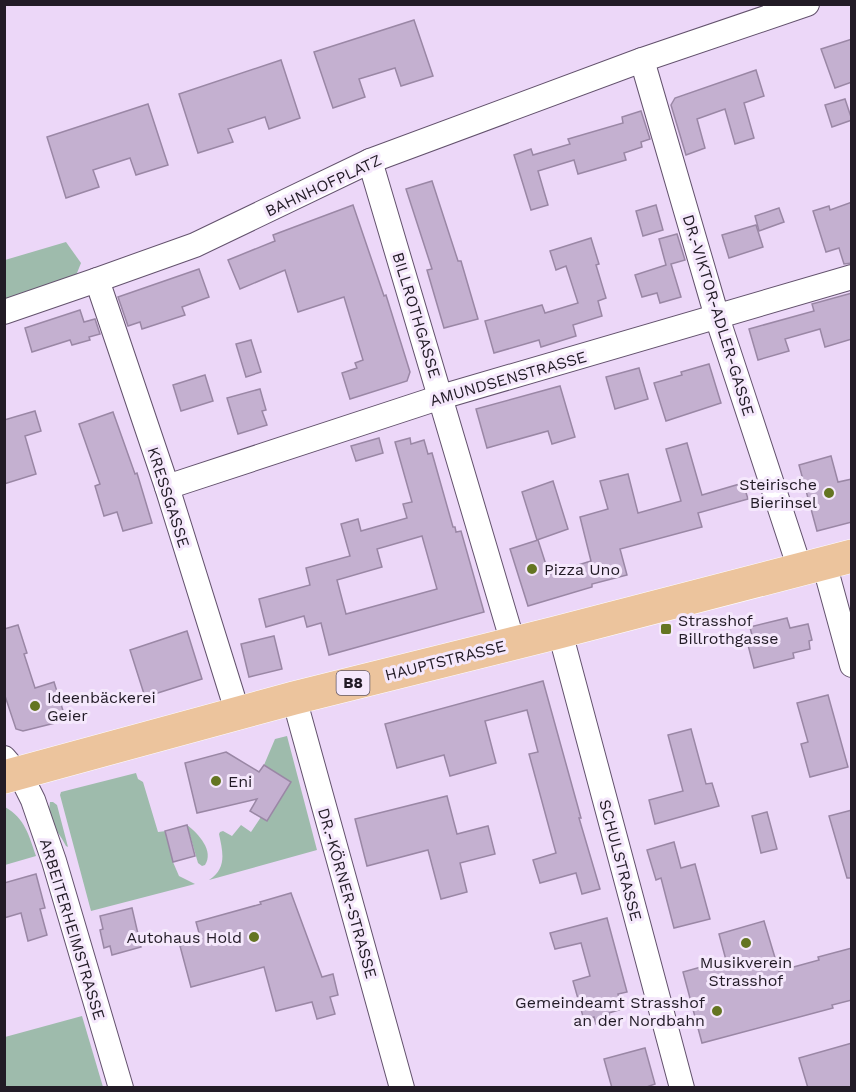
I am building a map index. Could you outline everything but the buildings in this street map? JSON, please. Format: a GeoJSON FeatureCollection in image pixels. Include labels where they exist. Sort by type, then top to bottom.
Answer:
{"type":"FeatureCollection","features":[{"type":"Feature","properties":{"kind":"main road","name":"HAUPTSTRASSE"},"geometry":{"type":"LineString","coordinates":[[9,769],[238,714],[825,563]]}},
{"type":"Feature","properties":{"kind":"street","name":"BAHNHOFPLATZ"},"geometry":{"type":"LineString","coordinates":[[4,312],[195,245],[370,161],[642,60],[807,4]]}},
{"type":"Feature","properties":{"kind":"street","name":"DR.-VIKTOR-ADLER-GASSE"},"geometry":{"type":"LineString","coordinates":[[642,60],[717,316],[825,563],[852,664]]}},
{"type":"Feature","properties":{"kind":"street","name":"BILLROTHGASSE"},"geometry":{"type":"LineString","coordinates":[[370,161],[513,643]]}},
{"type":"Feature","properties":{"kind":"street","name":"AMUNDSENSTRASSE"},"geometry":{"type":"LineString","coordinates":[[167,487],[441,397],[852,277]]}},
{"type":"Feature","properties":{"kind":"street","name":"KRESSGASSE"},"geometry":{"type":"LineString","coordinates":[[98,280],[167,487],[238,714]]}},
{"type":"Feature","properties":{"kind":"street","name":"SCHULSTRASSE"},"geometry":{"type":"LineString","coordinates":[[560,632],[682,1088]]}},
{"type":"Feature","properties":{"kind":"street","name":"DR.-KÖRNER-STRASSE"},"geometry":{"type":"LineString","coordinates":[[294,698],[402,1088]]}},
{"type":"Feature","properties":{"kind":"street","name":"ARBEITERHEIMSTRASSE"},"geometry":{"type":"LineString","coordinates":[[9,769],[28,789],[33,800],[54,861],[121,1088]]}},
{"type":"Feature","properties":{"kind":"green space"},"geometry":{"type":"Polygon","coordinates":[[[66,242],[81,263],[73,283],[5,305],[5,260],[66,242]]]}},
{"type":"Feature","properties":{"kind":"green space"},"geometry":{"type":"Polygon","coordinates":[[[287,736],[317,850],[209,880],[221,865],[220,832],[223,831],[232,836],[241,825],[251,832],[261,817],[267,821],[291,782],[264,765],[275,739],[287,736]]]}},
{"type":"Feature","properties":{"kind":"green space"},"geometry":{"type":"Polygon","coordinates":[[[136,773],[138,779],[143,782],[158,832],[166,831],[173,862],[179,876],[195,884],[91,911],[60,795],[61,792],[136,773]]]}},
{"type":"Feature","properties":{"kind":"green space"},"geometry":{"type":"Polygon","coordinates":[[[50,802],[57,805],[68,847],[48,819],[50,802]]]}},
{"type":"Feature","properties":{"kind":"green space"},"geometry":{"type":"Polygon","coordinates":[[[5,807],[22,822],[36,856],[5,865],[5,807]]]}},
{"type":"Feature","properties":{"kind":"green space"},"geometry":{"type":"Polygon","coordinates":[[[187,825],[204,843],[208,854],[205,865],[198,863],[187,825]]]}},
{"type":"Feature","properties":{"kind":"green space"},"geometry":{"type":"Polygon","coordinates":[[[82,1016],[103,1087],[5,1087],[5,1037],[82,1016]]]}},
{"type":"Feature","properties":{"kind":"place","name":"Steirische Bierinsel"},"geometry":{"type":"Point","coordinates":[829,493]}},
{"type":"Feature","properties":{"kind":"place","name":"Pizza Uno"},"geometry":{"type":"Point","coordinates":[532,569]}},
{"type":"Feature","properties":{"kind":"place","name":"Strasshof Billrothgasse"},"geometry":{"type":"Point","coordinates":[666,629]}},
{"type":"Feature","properties":{"kind":"place","name":"Ideenbäckerei Geier"},"geometry":{"type":"Point","coordinates":[35,706]}},
{"type":"Feature","properties":{"kind":"place","name":"Eni"},"geometry":{"type":"Point","coordinates":[216,781]}},
{"type":"Feature","properties":{"kind":"place","name":"Autohaus Hold"},"geometry":{"type":"Point","coordinates":[254,937]}},
{"type":"Feature","properties":{"kind":"place","name":"Musikverein Strasshof"},"geometry":{"type":"Point","coordinates":[746,943]}},
{"type":"Feature","properties":{"kind":"place","name":"Gemeindeamt Strasshof an der Nordbahn"},"geometry":{"type":"Point","coordinates":[717,1011]}}]}
